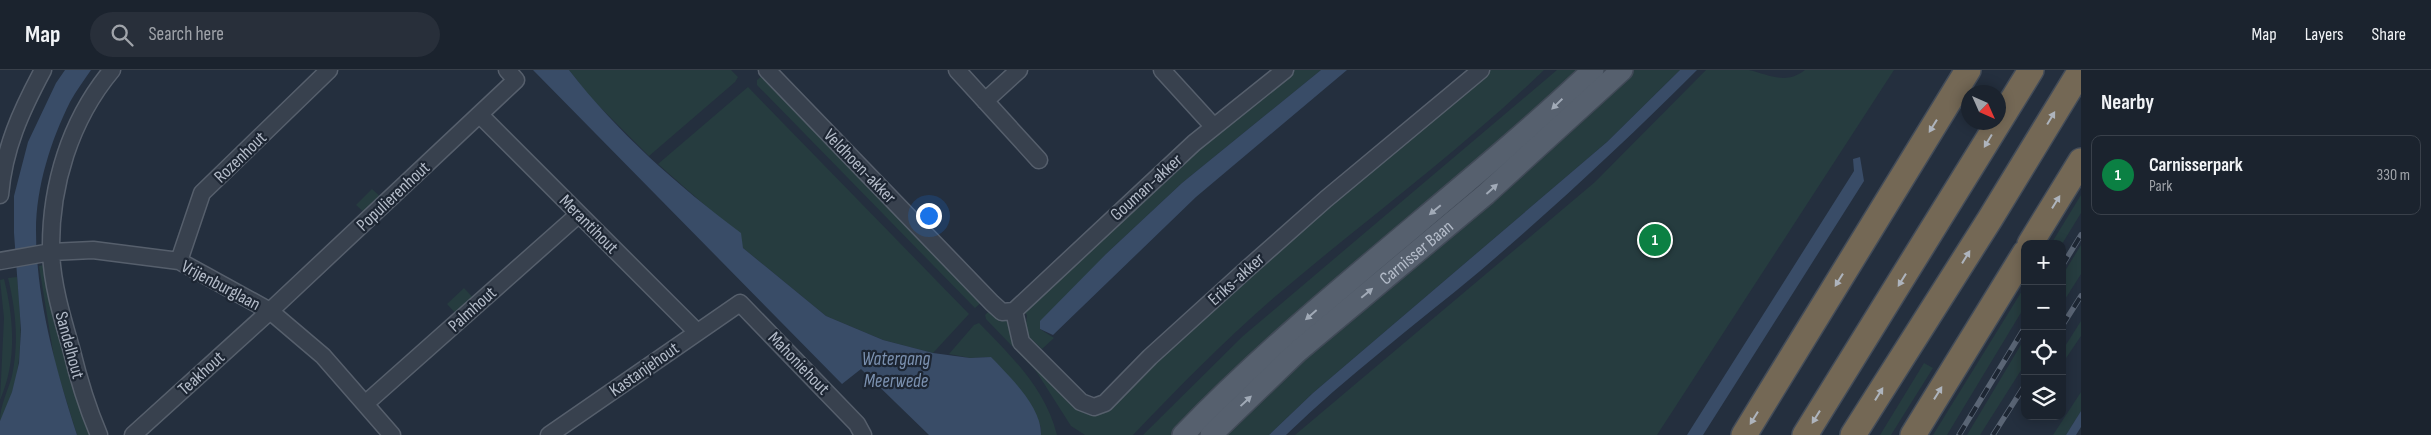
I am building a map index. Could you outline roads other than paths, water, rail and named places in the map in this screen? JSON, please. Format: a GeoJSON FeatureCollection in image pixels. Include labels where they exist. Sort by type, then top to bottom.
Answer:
{"type":"FeatureCollection","features":[{"type":"Feature","properties":{"kind":"highway"},"geometry":{"type":"LineString","coordinates":[[1744,435],[1968,70]]}},
{"type":"Feature","properties":{"kind":"highway"},"geometry":{"type":"LineString","coordinates":[[1805,435],[2031,70]]}},
{"type":"Feature","properties":{"kind":"highway"},"geometry":{"type":"LineString","coordinates":[[1853,435],[1990,219],[2081,70]]}},
{"type":"Feature","properties":{"kind":"highway"},"geometry":{"type":"LineString","coordinates":[[2032,240],[2081,161]]}},
{"type":"Feature","properties":{"kind":"highway"},"geometry":{"type":"LineString","coordinates":[[1912,435],[2021,258]]}},
{"type":"Feature","properties":{"kind":"main road","name":"Carnisser Baan"},"geometry":{"type":"LineString","coordinates":[[1183,435],[1283,338],[1527,132],[1593,70]]}},
{"type":"Feature","properties":{"kind":"main road","name":"Carnisser Baan"},"geometry":{"type":"LineString","coordinates":[[1211,435],[1297,352],[1486,194],[1622,70]]}},
{"type":"Feature","properties":{"kind":"street"},"geometry":{"type":"LineString","coordinates":[[0,195],[1,172],[20,112],[43,70]]}},
{"type":"Feature","properties":{"kind":"street","name":"Sandelhout"},"geometry":{"type":"LineString","coordinates":[[99,435],[79,380],[45,253],[61,169],[76,125],[99,85],[112,70]]}},
{"type":"Feature","properties":{"kind":"street","name":"Rozenhout"},"geometry":{"type":"LineString","coordinates":[[179,261],[202,193],[329,70]]}},
{"type":"Feature","properties":{"kind":"street"},"geometry":{"type":"LineString","coordinates":[[958,70],[1039,160]]}},
{"type":"Feature","properties":{"kind":"street"},"geometry":{"type":"LineString","coordinates":[[985,101],[1019,70]]}},
{"type":"Feature","properties":{"kind":"street"},"geometry":{"type":"LineString","coordinates":[[1162,70],[1214,127]]}},
{"type":"Feature","properties":{"kind":"street","name":"Gouman-akker"},"geometry":{"type":"LineString","coordinates":[[1014,311],[1214,127],[1285,70]]}},
{"type":"Feature","properties":{"kind":"street","name":"Eriks-akker"},"geometry":{"type":"LineString","coordinates":[[1014,311],[1021,342],[1081,402],[1094,407],[1105,403],[1150,357],[1261,256],[1481,70]]}},
{"type":"Feature","properties":{"kind":"street","name":"Veldhoen-akker"},"geometry":{"type":"LineString","coordinates":[[773,72],[992,303],[1002,312],[1014,311]]}},
{"type":"Feature","properties":{"kind":"street","name":"Populierenhout"},"geometry":{"type":"LineString","coordinates":[[270,311],[480,115],[512,75]]}},
{"type":"Feature","properties":{"kind":"street","name":"Merantihout"},"geometry":{"type":"LineString","coordinates":[[480,115],[697,332]]}},
{"type":"Feature","properties":{"kind":"street","name":"Palmhout"},"geometry":{"type":"LineString","coordinates":[[365,404],[579,214]]}},
{"type":"Feature","properties":{"kind":"street","name":"Vrijenburglaan"},"geometry":{"type":"LineString","coordinates":[[7,260],[45,253],[93,250],[179,261],[270,311],[323,356],[365,404],[382,432]]}},
{"type":"Feature","properties":{"kind":"street","name":"Kastanjehout"},"geometry":{"type":"LineString","coordinates":[[549,435],[740,303]]}},
{"type":"Feature","properties":{"kind":"street","name":"Mahoniehout"},"geometry":{"type":"LineString","coordinates":[[740,303],[860,430]]}},
{"type":"Feature","properties":{"kind":"street","name":"Teakhout"},"geometry":{"type":"LineString","coordinates":[[133,435],[270,311]]}},
{"type":"Feature","properties":{"kind":"water"},"geometry":{"type":"Polygon","coordinates":[[[65,70],[91,70],[70,102],[51,148],[39,197],[36,230],[39,282],[43,308],[55,360],[77,435],[0,435],[0,421],[12,392],[19,363],[21,330],[14,233],[14,196],[28,142],[56,83],[65,70]]]}},
{"type":"Feature","properties":{"kind":"water","name":"Watergang Meerwede"},"geometry":{"type":"Polygon","coordinates":[[[533,70],[569,70],[607,115],[649,157],[741,233],[743,248],[826,316],[883,340],[933,353],[970,358],[991,357],[1030,403],[1040,424],[1041,435],[929,435],[861,369],[842,384],[533,70]]]}},
{"type":"Feature","properties":{"kind":"water"},"geometry":{"type":"Polygon","coordinates":[[[1321,70],[1347,70],[1196,197],[1053,335],[1040,329],[1040,321],[1106,254],[1182,183],[1321,70]]]}},
{"type":"Feature","properties":{"kind":"water"},"geometry":{"type":"Polygon","coordinates":[[[1680,70],[1697,70],[1536,222],[1480,271],[1357,371],[1286,435],[1269,435],[1313,393],[1607,142],[1680,70]]]}},
{"type":"Feature","properties":{"kind":"water"},"geometry":{"type":"Polygon","coordinates":[[[1860,157],[1864,181],[1703,435],[1687,435],[1854,171],[1853,159],[1860,157]]]}},
{"type":"Feature","properties":{"kind":"water"},"geometry":{"type":"Polygon","coordinates":[[[2081,411],[2081,427],[2076,435],[2066,435],[2081,411]]]}},
{"type":"Feature","properties":{"kind":"railway"},"geometry":{"type":"LineString","coordinates":[[2066,259],[2081,235]]}},
{"type":"Feature","properties":{"kind":"railway"},"geometry":{"type":"LineString","coordinates":[[2066,320],[2081,296]]}},
{"type":"Feature","properties":{"kind":"railway"},"geometry":{"type":"LineString","coordinates":[[1959,435],[2023,330]]}},
{"type":"Feature","properties":{"kind":"railway"},"geometry":{"type":"LineString","coordinates":[[1993,435],[2021,391]]}},
{"type":"Feature","properties":{"kind":"place","name":"Carnisserpark"},"geometry":{"type":"Point","coordinates":[1655,240]}}]}
